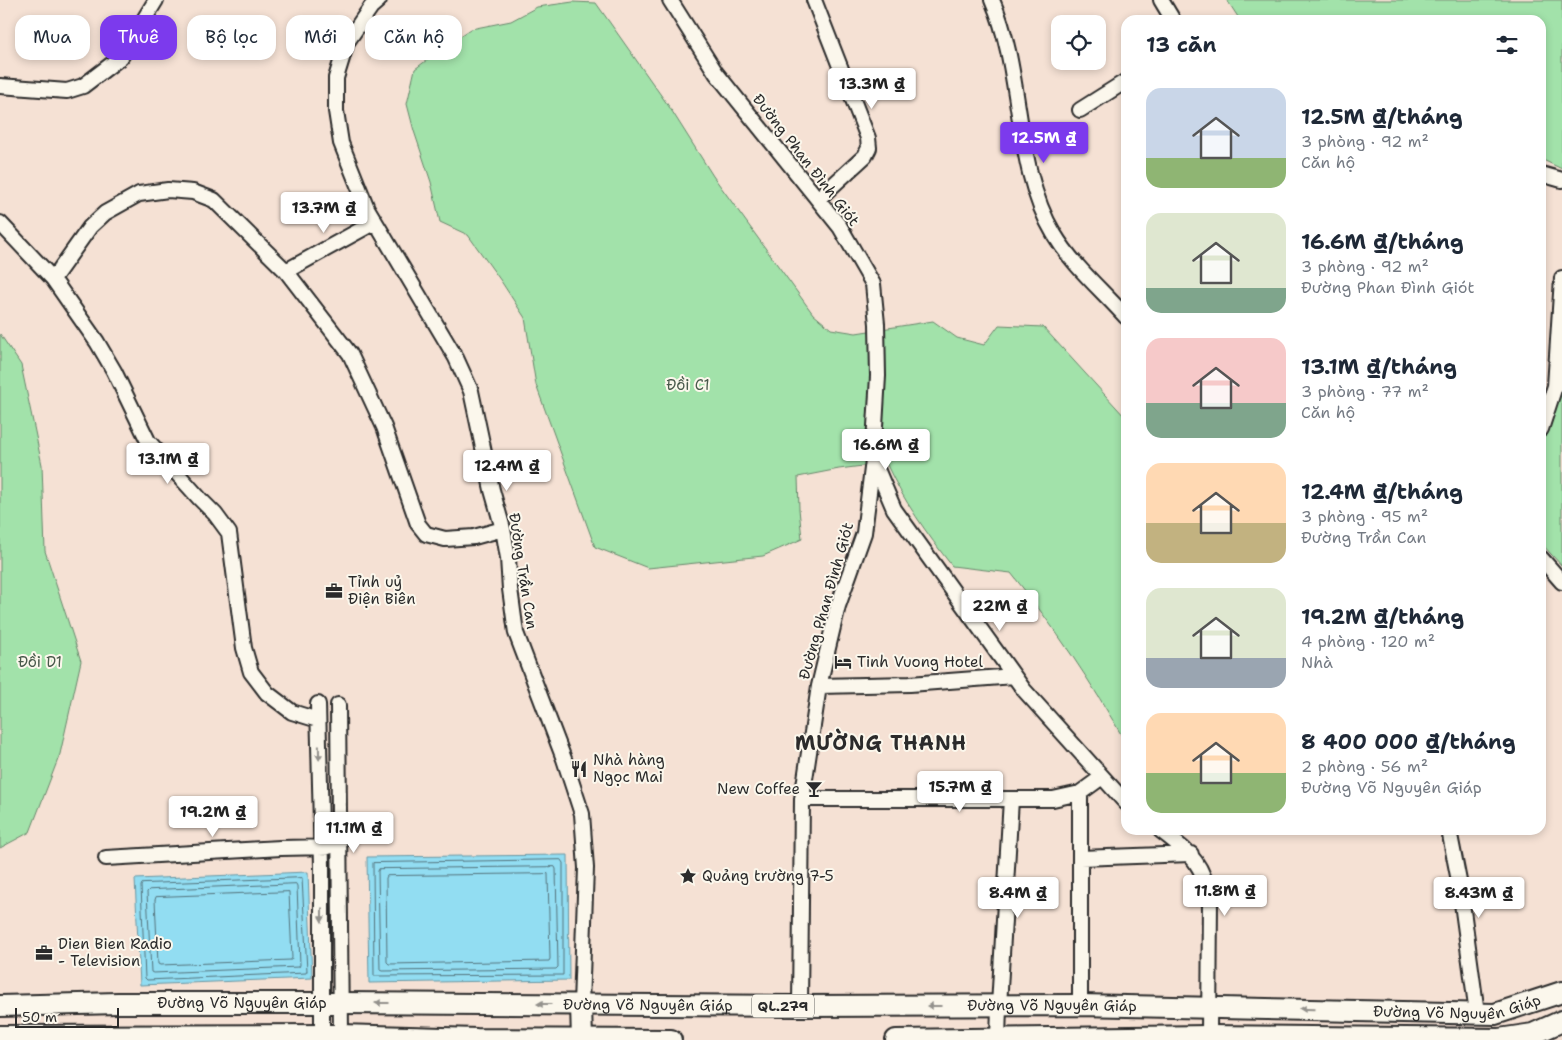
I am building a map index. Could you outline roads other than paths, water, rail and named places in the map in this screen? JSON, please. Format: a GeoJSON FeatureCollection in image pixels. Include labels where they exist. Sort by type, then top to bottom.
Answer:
{"type":"FeatureCollection","features":[{"type":"Feature","properties":{"kind":"highway","name":"Đường Võ Nguyên Giáp"},"geometry":{"type":"LineString","coordinates":[[0,1006],[118,1003],[800,1006],[1080,1005],[1495,1014],[1562,992]]}},
{"type":"Feature","properties":{"kind":"highway"},"geometry":{"type":"LineString","coordinates":[[581,1004],[582,1040]]}},
{"type":"Feature","properties":{"kind":"highway"},"geometry":{"type":"LineString","coordinates":[[1080,1005],[1080,1039]]}},
{"type":"Feature","properties":{"kind":"highway"},"geometry":{"type":"LineString","coordinates":[[1329,1037],[1330,1009]]}},
{"type":"Feature","properties":{"kind":"highway","name":"Đường Võ Nguyên Giáp"},"geometry":{"type":"LineString","coordinates":[[896,1040],[1209,1036],[1499,1039],[1520,1038],[1562,1021]]}},
{"type":"Feature","properties":{"kind":"highway"},"geometry":{"type":"LineString","coordinates":[[0,1036],[671,1040]]}},
{"type":"Feature","properties":{"kind":"street"},"geometry":{"type":"LineString","coordinates":[[0,86],[67,91],[83,86],[121,57],[156,0]]}},
{"type":"Feature","properties":{"kind":"street","name":"Đường Trần Can"},"geometry":{"type":"LineString","coordinates":[[379,0],[371,7],[347,42],[336,78],[336,111],[341,144],[367,208],[456,358],[471,391],[508,558],[516,634],[564,759],[582,814],[586,868],[581,1004]]}},
{"type":"Feature","properties":{"kind":"street","name":"Đường Phan Đình Giót"},"geometry":{"type":"LineString","coordinates":[[670,0],[716,73],[840,227],[873,284],[877,324],[878,376],[873,460],[864,533],[838,606],[819,686],[802,799],[800,1006]]}},
{"type":"Feature","properties":{"kind":"street"},"geometry":{"type":"LineString","coordinates":[[814,0],[868,138],[869,148],[865,156],[818,199]]}},
{"type":"Feature","properties":{"kind":"street"},"geometry":{"type":"LineString","coordinates":[[992,0],[1005,41],[1036,194],[1054,234],[1077,267],[1121,312]]}},
{"type":"Feature","properties":{"kind":"street"},"geometry":{"type":"LineString","coordinates":[[1161,0],[1170,15]]}},
{"type":"Feature","properties":{"kind":"street"},"geometry":{"type":"LineString","coordinates":[[1080,110],[1121,84]]}},
{"type":"Feature","properties":{"kind":"street"},"geometry":{"type":"LineString","coordinates":[[1546,175],[1562,180]]}},
{"type":"Feature","properties":{"kind":"street"},"geometry":{"type":"LineString","coordinates":[[53,278],[90,227],[105,213],[140,194],[168,190],[193,192],[214,200],[286,271],[350,354],[384,426],[418,524],[426,534],[445,539],[459,539],[502,529]]}},
{"type":"Feature","properties":{"kind":"street"},"geometry":{"type":"LineString","coordinates":[[286,271],[375,222]]}},
{"type":"Feature","properties":{"kind":"street"},"geometry":{"type":"LineString","coordinates":[[0,223],[53,278],[97,342],[114,371],[148,441],[215,514],[229,533],[244,648],[251,672],[267,693],[292,712],[318,720]]}},
{"type":"Feature","properties":{"kind":"street"},"geometry":{"type":"LineString","coordinates":[[1546,414],[1555,386],[1562,278]]}},
{"type":"Feature","properties":{"kind":"street"},"geometry":{"type":"LineString","coordinates":[[873,460],[894,509],[1024,690],[1121,798]]}},
{"type":"Feature","properties":{"kind":"street"},"geometry":{"type":"LineString","coordinates":[[1546,564],[1562,582]]}},
{"type":"Feature","properties":{"kind":"street"},"geometry":{"type":"LineString","coordinates":[[819,686],[910,684],[1014,676]]}},
{"type":"Feature","properties":{"kind":"street"},"geometry":{"type":"LineString","coordinates":[[318,704],[321,848],[331,1003],[331,1038]]}},
{"type":"Feature","properties":{"kind":"street"},"geometry":{"type":"LineString","coordinates":[[331,1038],[331,1003],[340,846],[338,704]]}},
{"type":"Feature","properties":{"kind":"street"},"geometry":{"type":"LineString","coordinates":[[802,799],[1053,799],[1080,794],[1102,777]]}},
{"type":"Feature","properties":{"kind":"street"},"geometry":{"type":"LineString","coordinates":[[1080,794],[1080,1005]]}},
{"type":"Feature","properties":{"kind":"street"},"geometry":{"type":"LineString","coordinates":[[998,1039],[1010,799]]}},
{"type":"Feature","properties":{"kind":"street"},"geometry":{"type":"LineString","coordinates":[[1166,835],[1191,854],[1206,878],[1210,900],[1209,1036]]}},
{"type":"Feature","properties":{"kind":"street"},"geometry":{"type":"LineString","coordinates":[[1449,835],[1459,881],[1477,1013]]}},
{"type":"Feature","properties":{"kind":"street"},"geometry":{"type":"LineString","coordinates":[[106,858],[340,846]]}},
{"type":"Feature","properties":{"kind":"street"},"geometry":{"type":"LineString","coordinates":[[1080,858],[1191,854]]}},
{"type":"Feature","properties":{"kind":"water"},"geometry":{"type":"Polygon","coordinates":[[[568,855],[569,980],[369,983],[367,857],[568,855]]]}},
{"type":"Feature","properties":{"kind":"water"},"geometry":{"type":"Polygon","coordinates":[[[308,872],[312,978],[140,985],[135,879],[308,872]]]}},
{"type":"Feature","properties":{"kind":"place","name":"Tỉnh uỷ Điện Biên"},"geometry":{"type":"Point","coordinates":[334,591]}},
{"type":"Feature","properties":{"kind":"place","name":"Tinh Vuong Hotel"},"geometry":{"type":"Point","coordinates":[843,662]}},
{"type":"Feature","properties":{"kind":"place","name":"Nhà hàng Ngọc Mai"},"geometry":{"type":"Point","coordinates":[579,769]}},
{"type":"Feature","properties":{"kind":"place","name":"New Coffee"},"geometry":{"type":"Point","coordinates":[814,789]}},
{"type":"Feature","properties":{"kind":"place","name":"Quảng trường 7-5"},"geometry":{"type":"Point","coordinates":[688,876]}},
{"type":"Feature","properties":{"kind":"place","name":"Dien Bien Radio - Television"},"geometry":{"type":"Point","coordinates":[44,953]}},
{"type":"Feature","properties":{"kind":"district","name":"MƯỜNG THANH"},"geometry":{"type":"Point","coordinates":[881,743]}},
{"type":"Feature","properties":{"kind":"park label","name":"Đồi C1"},"geometry":{"type":"Point","coordinates":[688,385]}},
{"type":"Feature","properties":{"kind":"park label","name":"Đồi D1"},"geometry":{"type":"Point","coordinates":[40,662]}}]}
